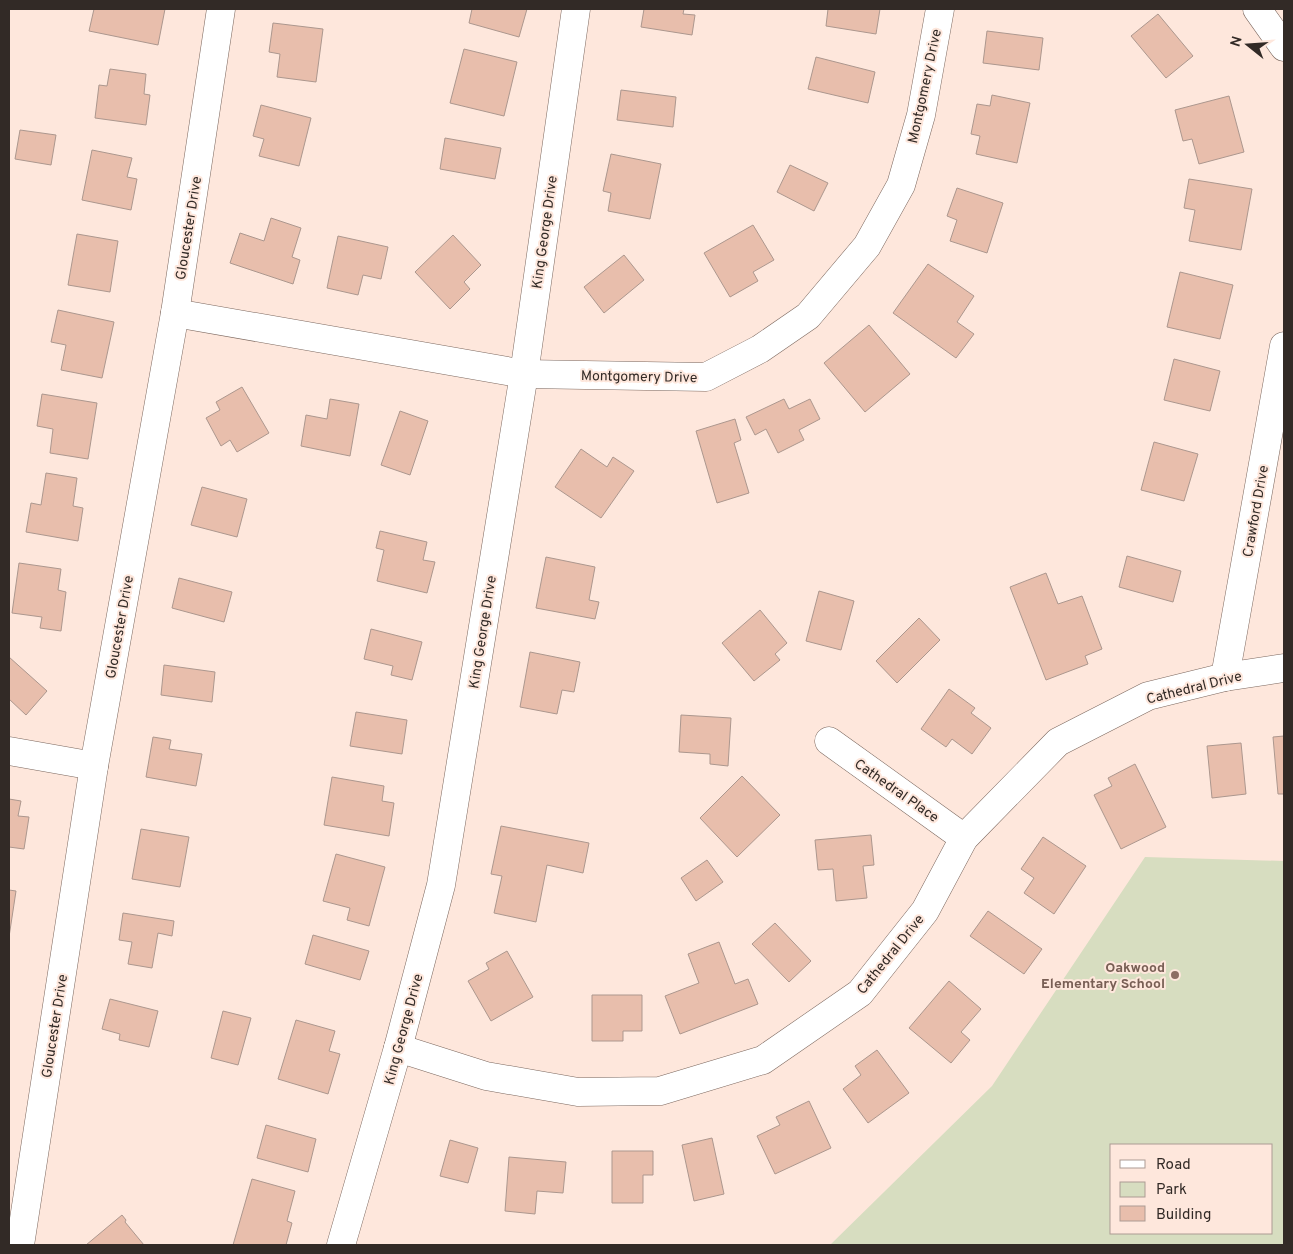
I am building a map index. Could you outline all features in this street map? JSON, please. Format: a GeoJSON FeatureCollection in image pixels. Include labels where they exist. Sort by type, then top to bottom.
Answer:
{"type":"FeatureCollection","features":[{"type":"Feature","properties":{"kind":"street","name":"Gloucester Drive"},"geometry":{"type":"LineString","coordinates":[[20,1245],[94,766],[175,313],[222,9]]}},
{"type":"Feature","properties":{"kind":"street","name":"King George Drive"},"geometry":{"type":"LineString","coordinates":[[341,1245],[398,1048],[441,885],[524,374],[576,9]]}},
{"type":"Feature","properties":{"kind":"street","name":"Montgomery Drive"},"geometry":{"type":"LineString","coordinates":[[175,313],[524,374],[706,377],[760,349],[808,316],[867,246],[901,185],[921,115],[940,9]]}},
{"type":"Feature","properties":{"kind":"street"},"geometry":{"type":"LineString","coordinates":[[1257,9],[1284,47]]}},
{"type":"Feature","properties":{"kind":"street","name":"Crawford Drive"},"geometry":{"type":"LineString","coordinates":[[1225,677],[1284,346]]}},
{"type":"Feature","properties":{"kind":"street","name":"Cathedral Drive"},"geometry":{"type":"LineString","coordinates":[[398,1048],[486,1076],[578,1092],[660,1091],[764,1060],[860,993],[925,911],[964,838],[1058,742],[1148,696],[1225,677],[1284,668]]}},
{"type":"Feature","properties":{"kind":"street","name":"Cathedral Place"},"geometry":{"type":"LineString","coordinates":[[829,741],[964,838]]}},
{"type":"Feature","properties":{"kind":"street"},"geometry":{"type":"LineString","coordinates":[[9,750],[94,766]]}},
{"type":"Feature","properties":{"kind":"green space","name":"Oakwood Elementary School"},"geometry":{"type":"Polygon","coordinates":[[[1145,857],[1284,861],[1284,1245],[830,1245],[992,1086],[1145,857]]]}},
{"type":"Feature","properties":{"kind":"building"},"geometry":{"type":"Polygon","coordinates":[[[94,9],[165,9],[158,45],[89,31],[94,9]]]}},
{"type":"Feature","properties":{"kind":"building"},"geometry":{"type":"Polygon","coordinates":[[[472,9],[527,9],[519,37],[469,23],[472,9]]]}},
{"type":"Feature","properties":{"kind":"building"},"geometry":{"type":"Polygon","coordinates":[[[644,9],[684,9],[683,14],[695,15],[692,35],[641,27],[644,9]]]}},
{"type":"Feature","properties":{"kind":"building"},"geometry":{"type":"Polygon","coordinates":[[[828,9],[880,9],[876,34],[826,26],[828,9]]]}},
{"type":"Feature","properties":{"kind":"building"},"geometry":{"type":"Polygon","coordinates":[[[1158,14],[1193,56],[1166,78],[1131,36],[1158,14]]]}},
{"type":"Feature","properties":{"kind":"building"},"geometry":{"type":"Polygon","coordinates":[[[273,23],[323,29],[316,82],[277,77],[280,54],[269,52],[273,23]]]}},
{"type":"Feature","properties":{"kind":"building"},"geometry":{"type":"Polygon","coordinates":[[[987,31],[1043,38],[1039,70],[983,63],[987,31]]]}},
{"type":"Feature","properties":{"kind":"building"},"geometry":{"type":"Polygon","coordinates":[[[464,49],[517,62],[504,116],[450,103],[464,49]]]}},
{"type":"Feature","properties":{"kind":"building"},"geometry":{"type":"Polygon","coordinates":[[[816,57],[875,72],[868,103],[808,89],[816,57]]]}},
{"type":"Feature","properties":{"kind":"building"},"geometry":{"type":"Polygon","coordinates":[[[110,69],[146,74],[144,94],[150,95],[146,125],[95,118],[99,85],[107,86],[110,69]]]}},
{"type":"Feature","properties":{"kind":"building"},"geometry":{"type":"Polygon","coordinates":[[[621,90],[676,97],[673,127],[617,120],[621,90]]]}},
{"type":"Feature","properties":{"kind":"building"},"geometry":{"type":"Polygon","coordinates":[[[992,95],[1030,103],[1017,163],[976,154],[980,136],[971,134],[977,104],[990,106],[992,95]]]}},
{"type":"Feature","properties":{"kind":"building"},"geometry":{"type":"Polygon","coordinates":[[[1229,96],[1244,152],[1199,164],[1192,139],[1183,141],[1175,110],[1229,96]]]}},
{"type":"Feature","properties":{"kind":"building"},"geometry":{"type":"Polygon","coordinates":[[[261,105],[311,118],[299,166],[259,156],[264,139],[253,136],[261,105]]]}},
{"type":"Feature","properties":{"kind":"building"},"geometry":{"type":"Polygon","coordinates":[[[20,130],[56,135],[51,165],[15,159],[20,130]]]}},
{"type":"Feature","properties":{"kind":"building"},"geometry":{"type":"Polygon","coordinates":[[[445,138],[501,148],[495,179],[440,169],[445,138]]]}},
{"type":"Feature","properties":{"kind":"building"},"geometry":{"type":"Polygon","coordinates":[[[92,150],[132,158],[127,177],[137,179],[131,210],[82,200],[92,150]]]}},
{"type":"Feature","properties":{"kind":"building"},"geometry":{"type":"Polygon","coordinates":[[[611,154],[661,164],[650,219],[608,211],[611,193],[603,191],[611,154]]]}},
{"type":"Feature","properties":{"kind":"building"},"geometry":{"type":"Polygon","coordinates":[[[790,165],[828,183],[814,211],[777,192],[790,165]]]}},
{"type":"Feature","properties":{"kind":"building"},"geometry":{"type":"Polygon","coordinates":[[[1189,179],[1252,189],[1241,250],[1189,241],[1195,210],[1184,208],[1189,179]]]}},
{"type":"Feature","properties":{"kind":"building"},"geometry":{"type":"Polygon","coordinates":[[[957,188],[1003,203],[987,253],[950,241],[957,220],[947,216],[957,188]]]}},
{"type":"Feature","properties":{"kind":"building"},"geometry":{"type":"Polygon","coordinates":[[[271,218],[301,228],[292,257],[300,260],[293,284],[230,263],[240,233],[264,241],[271,218]]]}},
{"type":"Feature","properties":{"kind":"building"},"geometry":{"type":"Polygon","coordinates":[[[753,225],[774,260],[753,272],[758,281],[730,297],[704,253],[753,225]]]}},
{"type":"Feature","properties":{"kind":"building"},"geometry":{"type":"Polygon","coordinates":[[[77,234],[118,241],[110,292],[68,285],[77,234]]]}},
{"type":"Feature","properties":{"kind":"building"},"geometry":{"type":"Polygon","coordinates":[[[453,235],[481,265],[464,282],[470,289],[450,309],[415,272],[453,235]]]}},
{"type":"Feature","properties":{"kind":"building"},"geometry":{"type":"Polygon","coordinates":[[[338,236],[388,247],[381,279],[363,275],[358,295],[327,288],[338,236]]]}},
{"type":"Feature","properties":{"kind":"building"},"geometry":{"type":"Polygon","coordinates":[[[624,255],[644,280],[604,313],[584,287],[624,255]]]}},
{"type":"Feature","properties":{"kind":"building"},"geometry":{"type":"Polygon","coordinates":[[[928,264],[974,296],[957,322],[974,334],[956,358],[893,313],[928,264]]]}},
{"type":"Feature","properties":{"kind":"building"},"geometry":{"type":"Polygon","coordinates":[[[1180,272],[1233,285],[1220,339],[1167,327],[1180,272]]]}},
{"type":"Feature","properties":{"kind":"building"},"geometry":{"type":"Polygon","coordinates":[[[58,310],[114,322],[102,378],[61,370],[66,345],[51,342],[58,310]]]}},
{"type":"Feature","properties":{"kind":"building"},"geometry":{"type":"Polygon","coordinates":[[[869,325],[910,374],[865,412],[824,363],[869,325]]]}},
{"type":"Feature","properties":{"kind":"building"},"geometry":{"type":"Polygon","coordinates":[[[1174,359],[1220,371],[1210,411],[1164,400],[1174,359]]]}},
{"type":"Feature","properties":{"kind":"building"},"geometry":{"type":"Polygon","coordinates":[[[242,387],[269,433],[237,452],[230,440],[221,446],[206,418],[220,410],[216,402],[242,387]]]}},
{"type":"Feature","properties":{"kind":"building"},"geometry":{"type":"Polygon","coordinates":[[[42,394],[97,403],[88,459],[50,453],[53,429],[37,426],[42,394]]]}},
{"type":"Feature","properties":{"kind":"building"},"geometry":{"type":"Polygon","coordinates":[[[330,399],[359,404],[350,456],[301,446],[306,415],[327,419],[330,399]]]}},
{"type":"Feature","properties":{"kind":"building"},"geometry":{"type":"Polygon","coordinates":[[[784,399],[789,409],[810,399],[820,419],[799,430],[804,440],[778,453],[766,429],[755,435],[746,417],[784,399]]]}},
{"type":"Feature","properties":{"kind":"building"},"geometry":{"type":"Polygon","coordinates":[[[400,411],[428,421],[410,475],[381,465],[400,411]]]}},
{"type":"Feature","properties":{"kind":"building"},"geometry":{"type":"Polygon","coordinates":[[[735,419],[741,440],[734,443],[749,493],[717,503],[696,431],[735,419]]]}},
{"type":"Feature","properties":{"kind":"building"},"geometry":{"type":"Polygon","coordinates":[[[1154,442],[1198,454],[1184,501],[1141,490],[1154,442]]]}},
{"type":"Feature","properties":{"kind":"building"},"geometry":{"type":"Polygon","coordinates":[[[581,449],[607,467],[613,457],[634,471],[601,518],[555,487],[581,449]]]}},
{"type":"Feature","properties":{"kind":"building"},"geometry":{"type":"Polygon","coordinates":[[[46,473],[77,478],[73,506],[83,508],[78,541],[26,532],[31,503],[41,505],[46,473]]]}},
{"type":"Feature","properties":{"kind":"building"},"geometry":{"type":"Polygon","coordinates":[[[202,487],[247,499],[237,537],[191,525],[202,487]]]}},
{"type":"Feature","properties":{"kind":"building"},"geometry":{"type":"Polygon","coordinates":[[[380,531],[427,542],[423,560],[435,562],[427,593],[377,581],[384,550],[376,548],[380,531]]]}},
{"type":"Feature","properties":{"kind":"building"},"geometry":{"type":"Polygon","coordinates":[[[1127,556],[1181,571],[1173,602],[1119,587],[1127,556]]]}},
{"type":"Feature","properties":{"kind":"building"},"geometry":{"type":"Polygon","coordinates":[[[546,557],[595,567],[589,600],[599,602],[595,619],[536,608],[546,557]]]}},
{"type":"Feature","properties":{"kind":"building"},"geometry":{"type":"Polygon","coordinates":[[[19,563],[61,569],[58,590],[66,592],[61,631],[40,628],[42,617],[12,613],[19,563]]]}},
{"type":"Feature","properties":{"kind":"building"},"geometry":{"type":"Polygon","coordinates":[[[1046,573],[1058,604],[1082,596],[1102,649],[1085,656],[1088,664],[1046,680],[1010,587],[1046,573]]]}},
{"type":"Feature","properties":{"kind":"building"},"geometry":{"type":"Polygon","coordinates":[[[179,578],[232,592],[224,622],[172,608],[179,578]]]}},
{"type":"Feature","properties":{"kind":"building"},"geometry":{"type":"Polygon","coordinates":[[[819,591],[854,601],[841,650],[806,641],[819,591]]]}},
{"type":"Feature","properties":{"kind":"building"},"geometry":{"type":"Polygon","coordinates":[[[760,610],[787,643],[775,654],[780,660],[754,681],[722,643],[760,610]]]}},
{"type":"Feature","properties":{"kind":"building"},"geometry":{"type":"Polygon","coordinates":[[[919,618],[940,640],[897,683],[876,661],[919,618]]]}},
{"type":"Feature","properties":{"kind":"building"},"geometry":{"type":"Polygon","coordinates":[[[371,629],[422,642],[412,680],[391,675],[393,666],[364,659],[371,629]]]}},
{"type":"Feature","properties":{"kind":"building"},"geometry":{"type":"Polygon","coordinates":[[[530,652],[580,662],[574,692],[562,690],[557,714],[520,707],[530,652]]]}},
{"type":"Feature","properties":{"kind":"building"},"geometry":{"type":"Polygon","coordinates":[[[9,657],[47,691],[26,715],[9,699],[9,657]]]}},
{"type":"Feature","properties":{"kind":"building"},"geometry":{"type":"Polygon","coordinates":[[[164,665],[215,672],[212,702],[161,695],[164,665]]]}},
{"type":"Feature","properties":{"kind":"building"},"geometry":{"type":"Polygon","coordinates":[[[949,689],[975,708],[971,713],[991,728],[972,754],[952,739],[946,747],[921,729],[949,689]]]}},
{"type":"Feature","properties":{"kind":"building"},"geometry":{"type":"Polygon","coordinates":[[[356,712],[407,720],[402,754],[350,746],[356,712]]]}},
{"type":"Feature","properties":{"kind":"building"},"geometry":{"type":"Polygon","coordinates":[[[681,715],[731,718],[728,766],[710,764],[710,754],[679,752],[681,715]]]}},
{"type":"Feature","properties":{"kind":"building"},"geometry":{"type":"Polygon","coordinates":[[[1284,736],[1284,794],[1278,794],[1273,737],[1284,736]]]}},
{"type":"Feature","properties":{"kind":"building"},"geometry":{"type":"Polygon","coordinates":[[[153,737],[171,740],[169,749],[202,754],[196,786],[146,777],[153,737]]]}},
{"type":"Feature","properties":{"kind":"building"},"geometry":{"type":"Polygon","coordinates":[[[1241,743],[1246,794],[1212,798],[1207,746],[1241,743]]]}},
{"type":"Feature","properties":{"kind":"building"},"geometry":{"type":"Polygon","coordinates":[[[1135,764],[1166,827],[1121,849],[1094,795],[1112,786],[1108,778],[1135,764]]]}},
{"type":"Feature","properties":{"kind":"building"},"geometry":{"type":"Polygon","coordinates":[[[742,776],[780,815],[737,857],[700,818],[742,776]]]}},
{"type":"Feature","properties":{"kind":"building"},"geometry":{"type":"Polygon","coordinates":[[[332,777],[384,786],[382,801],[394,803],[389,836],[324,825],[332,777]]]}},
{"type":"Feature","properties":{"kind":"building"},"geometry":{"type":"Polygon","coordinates":[[[9,799],[21,801],[18,816],[29,817],[24,849],[9,847],[9,799]]]}},
{"type":"Feature","properties":{"kind":"building"},"geometry":{"type":"Polygon","coordinates":[[[501,826],[589,843],[583,873],[547,865],[536,922],[494,913],[502,876],[491,874],[501,826]]]}},
{"type":"Feature","properties":{"kind":"building"},"geometry":{"type":"Polygon","coordinates":[[[141,829],[189,837],[180,887],[132,879],[141,829]]]}},
{"type":"Feature","properties":{"kind":"building"},"geometry":{"type":"Polygon","coordinates":[[[871,835],[874,865],[863,866],[867,898],[836,901],[833,869],[818,870],[815,840],[871,835]]]}},
{"type":"Feature","properties":{"kind":"building"},"geometry":{"type":"Polygon","coordinates":[[[1043,837],[1086,866],[1054,914],[1024,893],[1034,878],[1021,869],[1043,837]]]}},
{"type":"Feature","properties":{"kind":"building"},"geometry":{"type":"Polygon","coordinates":[[[336,854],[385,867],[369,926],[347,920],[350,908],[323,901],[336,854]]]}},
{"type":"Feature","properties":{"kind":"building"},"geometry":{"type":"Polygon","coordinates":[[[707,860],[723,882],[696,901],[681,878],[707,860]]]}},
{"type":"Feature","properties":{"kind":"building"},"geometry":{"type":"Polygon","coordinates":[[[9,890],[16,891],[9,937],[9,890]]]}},
{"type":"Feature","properties":{"kind":"building"},"geometry":{"type":"Polygon","coordinates":[[[988,911],[1042,949],[1024,974],[970,936],[988,911]]]}},
{"type":"Feature","properties":{"kind":"building"},"geometry":{"type":"Polygon","coordinates":[[[123,913],[174,921],[172,936],[158,933],[152,968],[128,964],[132,942],[119,940],[123,913]]]}},
{"type":"Feature","properties":{"kind":"building"},"geometry":{"type":"Polygon","coordinates":[[[775,923],[811,961],[789,982],[752,944],[775,923]]]}},
{"type":"Feature","properties":{"kind":"building"},"geometry":{"type":"Polygon","coordinates":[[[313,935],[369,951],[360,980],[305,964],[313,935]]]}},
{"type":"Feature","properties":{"kind":"building"},"geometry":{"type":"Polygon","coordinates":[[[719,942],[735,984],[748,979],[758,1004],[680,1034],[665,996],[699,983],[688,954],[719,942]]]}},
{"type":"Feature","properties":{"kind":"building"},"geometry":{"type":"Polygon","coordinates":[[[507,951],[533,997],[491,1021],[468,981],[489,969],[486,963],[507,951]]]}},
{"type":"Feature","properties":{"kind":"building"},"geometry":{"type":"Polygon","coordinates":[[[949,981],[981,1009],[961,1032],[970,1040],[951,1063],[909,1028],[949,981]]]}},
{"type":"Feature","properties":{"kind":"building"},"geometry":{"type":"Polygon","coordinates":[[[592,995],[642,995],[642,1031],[623,1031],[623,1041],[592,1041],[592,995]]]}},
{"type":"Feature","properties":{"kind":"building"},"geometry":{"type":"Polygon","coordinates":[[[110,999],[158,1011],[149,1047],[119,1040],[120,1034],[102,1029],[110,999]]]}},
{"type":"Feature","properties":{"kind":"building"},"geometry":{"type":"Polygon","coordinates":[[[223,1011],[251,1018],[238,1065],[211,1058],[223,1011]]]}},
{"type":"Feature","properties":{"kind":"building"},"geometry":{"type":"Polygon","coordinates":[[[296,1020],[335,1031],[329,1051],[340,1054],[328,1094],[278,1079],[296,1020]]]}},
{"type":"Feature","properties":{"kind":"building"},"geometry":{"type":"Polygon","coordinates":[[[877,1050],[909,1093],[868,1123],[843,1089],[861,1075],[855,1066],[877,1050]]]}},
{"type":"Feature","properties":{"kind":"building"},"geometry":{"type":"Polygon","coordinates":[[[809,1101],[831,1148],[775,1174],[757,1136],[780,1125],[776,1117],[809,1101]]]}},
{"type":"Feature","properties":{"kind":"building"},"geometry":{"type":"Polygon","coordinates":[[[266,1125],[316,1139],[308,1172],[257,1158],[266,1125]]]}},
{"type":"Feature","properties":{"kind":"building"},"geometry":{"type":"Polygon","coordinates":[[[712,1138],[724,1194],[694,1201],[682,1145],[712,1138]]]}},
{"type":"Feature","properties":{"kind":"building"},"geometry":{"type":"Polygon","coordinates":[[[450,1140],[478,1148],[468,1183],[440,1176],[450,1140]]]}},
{"type":"Feature","properties":{"kind":"building"},"geometry":{"type":"Polygon","coordinates":[[[612,1151],[653,1151],[653,1175],[643,1175],[643,1203],[612,1203],[612,1151]]]}},
{"type":"Feature","properties":{"kind":"building"},"geometry":{"type":"Polygon","coordinates":[[[509,1157],[566,1162],[563,1193],[537,1191],[535,1214],[505,1211],[509,1157]]]}},
{"type":"Feature","properties":{"kind":"building"},"geometry":{"type":"Polygon","coordinates":[[[252,1179],[295,1191],[287,1221],[292,1223],[286,1245],[233,1245],[252,1179]]]}},
{"type":"Feature","properties":{"kind":"building"},"geometry":{"type":"Polygon","coordinates":[[[122,1215],[126,1220],[125,1222],[144,1245],[86,1245],[122,1215]]]}},
{"type":"Feature","properties":{"kind":"place","name":"Oakwood Elementary School"},"geometry":{"type":"Point","coordinates":[1175,975]}}]}
